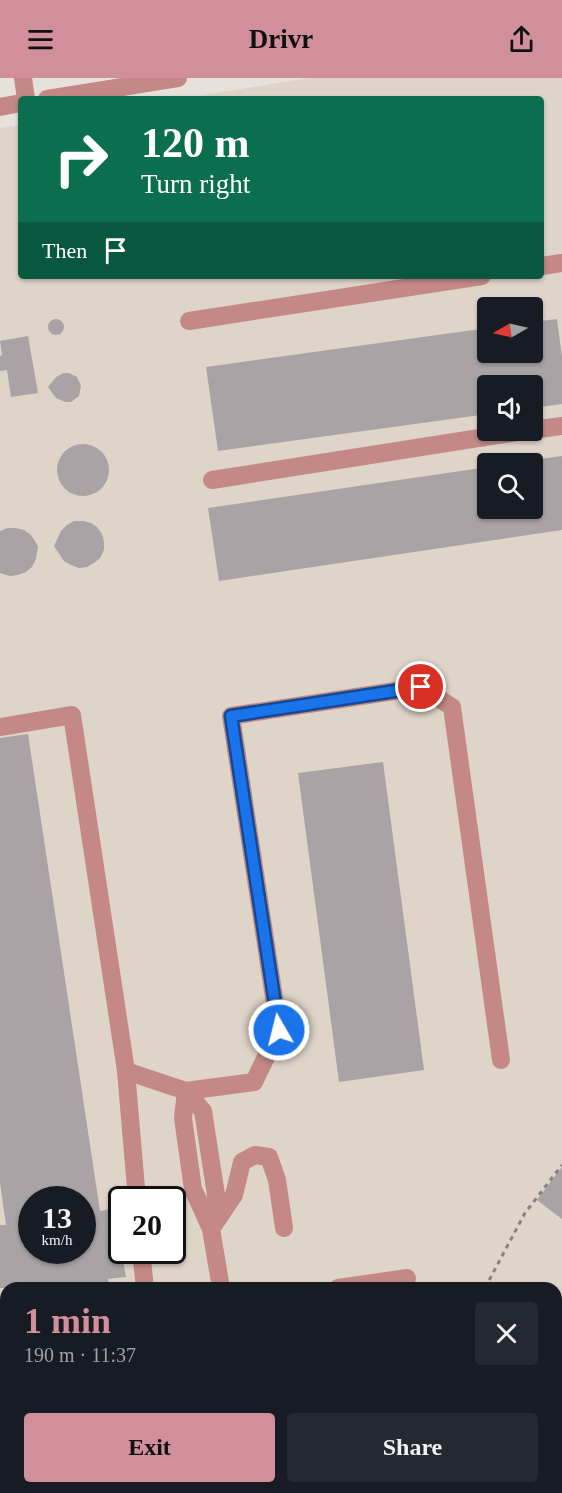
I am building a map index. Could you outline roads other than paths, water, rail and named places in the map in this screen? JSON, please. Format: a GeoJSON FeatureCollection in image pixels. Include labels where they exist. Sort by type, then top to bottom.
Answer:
{"type":"FeatureCollection","features":[{"type":"Feature","properties":{"kind":"street"},"geometry":{"type":"LineString","coordinates":[[23,78],[26,96]]}},
{"type":"Feature","properties":{"kind":"street"},"geometry":{"type":"LineString","coordinates":[[65,96],[178,78]]}},
{"type":"Feature","properties":{"kind":"street"},"geometry":{"type":"LineString","coordinates":[[0,107],[18,104]]}},
{"type":"Feature","properties":{"kind":"street"},"geometry":{"type":"LineString","coordinates":[[544,266],[561,263]]}},
{"type":"Feature","properties":{"kind":"street"},"geometry":{"type":"LineString","coordinates":[[189,321],[462,279]]}},
{"type":"Feature","properties":{"kind":"street"},"geometry":{"type":"LineString","coordinates":[[543,428],[562,426]]}},
{"type":"Feature","properties":{"kind":"street"},"geometry":{"type":"LineString","coordinates":[[212,480],[477,438]]}},
{"type":"Feature","properties":{"kind":"street"},"geometry":{"type":"LineString","coordinates":[[126,1071],[186,1091],[254,1082],[279,1030],[231,716],[421,687],[452,707],[501,1060]]}},
{"type":"Feature","properties":{"kind":"street"},"geometry":{"type":"LineString","coordinates":[[0,727],[72,715],[126,1071],[136,1186]]}},
{"type":"Feature","properties":{"kind":"street"},"geometry":{"type":"LineString","coordinates":[[186,1091],[203,1111],[216,1195],[211,1229],[220,1282]]}},
{"type":"Feature","properties":{"kind":"street"},"geometry":{"type":"LineString","coordinates":[[211,1229],[234,1196],[242,1162],[255,1155],[269,1157],[277,1180],[284,1228]]}},
{"type":"Feature","properties":{"kind":"street"},"geometry":{"type":"LineString","coordinates":[[142,1264],[144,1282]]}},
{"type":"Feature","properties":{"kind":"street"},"geometry":{"type":"LineString","coordinates":[[379,1282],[407,1278]]}}]}
